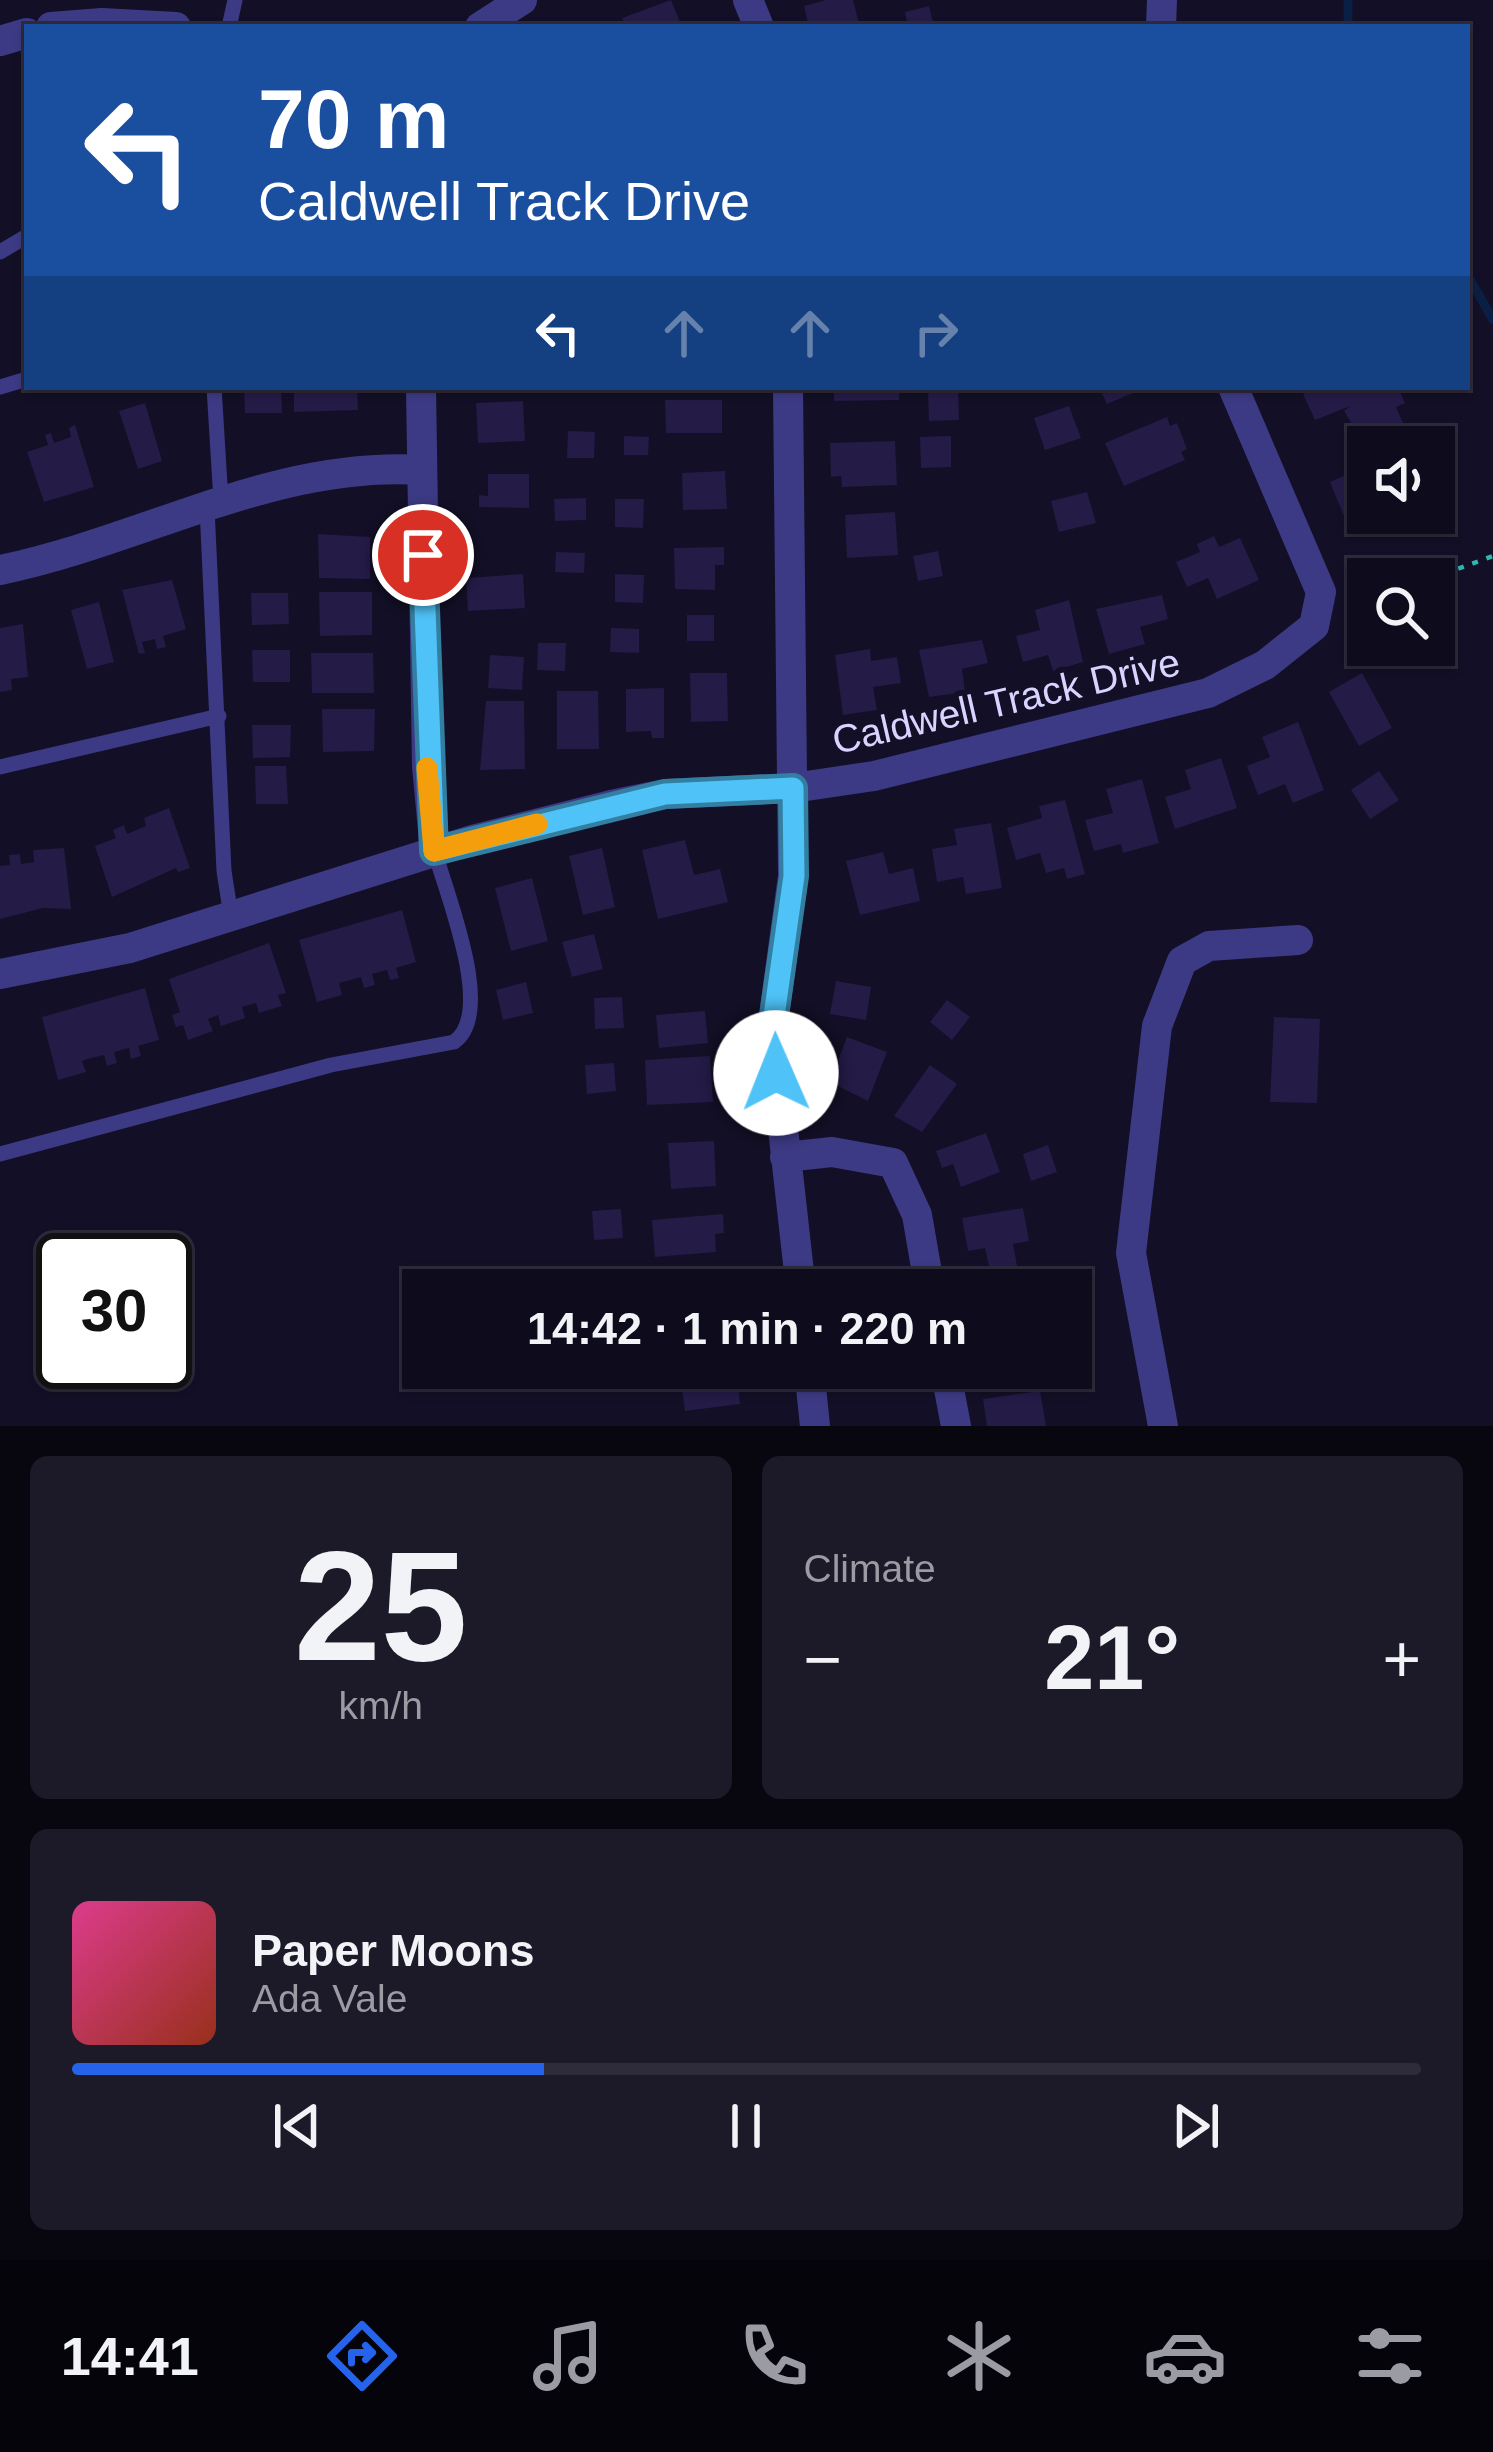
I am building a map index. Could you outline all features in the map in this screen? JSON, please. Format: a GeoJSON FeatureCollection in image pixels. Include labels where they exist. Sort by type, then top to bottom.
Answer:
{"type":"FeatureCollection","features":[{"type":"Feature","properties":{"kind":"street"},"geometry":{"type":"LineString","coordinates":[[484,16],[522,0]]}},
{"type":"Feature","properties":{"kind":"street"},"geometry":{"type":"LineString","coordinates":[[89,24],[120,24]]}},
{"type":"Feature","properties":{"kind":"street"},"geometry":{"type":"LineString","coordinates":[[421,390],[427,766],[434,851]]}},
{"type":"Feature","properties":{"kind":"street"},"geometry":{"type":"LineString","coordinates":[[788,390],[794,876],[772,1030],[798,1269]]}},
{"type":"Feature","properties":{"kind":"street","name":"Caldwell Track Drive"},"geometry":{"type":"LineString","coordinates":[[0,974],[130,948],[434,851],[665,794],[793,788],[874,776],[1208,693],[1265,665],[1314,626],[1321,592],[1234,390]]}},
{"type":"Feature","properties":{"kind":"street"},"geometry":{"type":"LineString","coordinates":[[0,570],[58,558],[328,471],[422,470]]}},
{"type":"Feature","properties":{"kind":"street"},"geometry":{"type":"LineString","coordinates":[[1163,1426],[1130,1253],[1157,1025],[1182,961],[1209,946],[1298,940]]}},
{"type":"Feature","properties":{"kind":"street"},"geometry":{"type":"LineString","coordinates":[[784,1157],[832,1152],[893,1163],[916,1215],[927,1269]]}},
{"type":"Feature","properties":{"kind":"street"},"geometry":{"type":"LineString","coordinates":[[811,1389],[815,1426]]}},
{"type":"Feature","properties":{"kind":"street"},"geometry":{"type":"LineString","coordinates":[[949,1389],[956,1426]]}},
{"type":"Feature","properties":{"kind":"lane"},"geometry":{"type":"LineString","coordinates":[[214,390],[224,871],[232,916]]}},
{"type":"Feature","properties":{"kind":"lane"},"geometry":{"type":"LineString","coordinates":[[0,766],[219,716]]}},
{"type":"Feature","properties":{"kind":"lane"},"geometry":{"type":"LineString","coordinates":[[0,1154],[331,1065],[454,1042],[467,1033],[472,1016],[471,983],[434,851]]}},
{"type":"Feature","properties":{"kind":"path"},"geometry":{"type":"LineString","coordinates":[[1455,570],[1493,556]]}},
{"type":"Feature","properties":{"kind":"building"},"geometry":{"type":"Polygon","coordinates":[[[671,0],[681,24],[625,24],[622,18],[671,0]]]}},
{"type":"Feature","properties":{"kind":"building"},"geometry":{"type":"Polygon","coordinates":[[[853,0],[859,24],[808,24],[804,6],[853,0]]]}},
{"type":"Feature","properties":{"kind":"building"},"geometry":{"type":"Polygon","coordinates":[[[929,6],[933,24],[907,24],[905,12],[929,6]]]}},
{"type":"Feature","properties":{"kind":"building"},"geometry":{"type":"Polygon","coordinates":[[[244,390],[281,390],[282,413],[245,413],[244,390]]]}},
{"type":"Feature","properties":{"kind":"building"},"geometry":{"type":"Polygon","coordinates":[[[294,390],[357,390],[358,410],[294,412],[294,390]]]}},
{"type":"Feature","properties":{"kind":"building"},"geometry":{"type":"Polygon","coordinates":[[[834,390],[899,390],[899,400],[834,401],[834,390]]]}},
{"type":"Feature","properties":{"kind":"building"},"geometry":{"type":"Polygon","coordinates":[[[928,390],[958,390],[959,420],[929,421],[928,390]]]}},
{"type":"Feature","properties":{"kind":"building"},"geometry":{"type":"Polygon","coordinates":[[[1100,390],[1140,390],[1107,404],[1100,390]]]}},
{"type":"Feature","properties":{"kind":"building"},"geometry":{"type":"Polygon","coordinates":[[[1312,390],[1399,390],[1405,403],[1396,407],[1402,426],[1353,426],[1344,411],[1350,406],[1315,420],[1303,394],[1312,390]]]}},
{"type":"Feature","properties":{"kind":"building"},"geometry":{"type":"Polygon","coordinates":[[[665,400],[722,400],[722,433],[666,433],[665,400]]]}},
{"type":"Feature","properties":{"kind":"building"},"geometry":{"type":"Polygon","coordinates":[[[523,401],[525,441],[478,443],[476,403],[523,401]]]}},
{"type":"Feature","properties":{"kind":"building"},"geometry":{"type":"Polygon","coordinates":[[[145,403],[162,461],[138,469],[119,411],[145,403]]]}},
{"type":"Feature","properties":{"kind":"building"},"geometry":{"type":"Polygon","coordinates":[[[1069,406],[1081,438],[1045,450],[1034,418],[1069,406]]]}},
{"type":"Feature","properties":{"kind":"building"},"geometry":{"type":"Polygon","coordinates":[[[1167,417],[1170,426],[1177,423],[1187,449],[1181,452],[1185,460],[1124,486],[1105,443],[1167,417]]]}},
{"type":"Feature","properties":{"kind":"building"},"geometry":{"type":"Polygon","coordinates":[[[75,425],[94,487],[44,502],[27,452],[48,445],[45,435],[51,433],[54,443],[71,437],[69,428],[75,425]]]}},
{"type":"Feature","properties":{"kind":"building"},"geometry":{"type":"Polygon","coordinates":[[[568,431],[595,432],[594,458],[567,458],[568,431]]]}},
{"type":"Feature","properties":{"kind":"building"},"geometry":{"type":"Polygon","coordinates":[[[624,436],[649,437],[648,455],[624,455],[624,436]]]}},
{"type":"Feature","properties":{"kind":"building"},"geometry":{"type":"Polygon","coordinates":[[[951,436],[951,467],[921,468],[920,437],[951,436]]]}},
{"type":"Feature","properties":{"kind":"building"},"geometry":{"type":"Polygon","coordinates":[[[895,441],[897,485],[842,487],[841,476],[831,477],[830,443],[895,441]]]}},
{"type":"Feature","properties":{"kind":"building"},"geometry":{"type":"Polygon","coordinates":[[[725,471],[727,509],[683,510],[682,473],[725,471]]]}},
{"type":"Feature","properties":{"kind":"building"},"geometry":{"type":"Polygon","coordinates":[[[488,474],[529,474],[529,508],[479,507],[479,495],[488,496],[488,474]]]}},
{"type":"Feature","properties":{"kind":"building"},"geometry":{"type":"Polygon","coordinates":[[[1347,475],[1347,515],[1344,516],[1330,482],[1347,475]]]}},
{"type":"Feature","properties":{"kind":"building"},"geometry":{"type":"Polygon","coordinates":[[[1087,492],[1096,523],[1059,532],[1051,501],[1087,492]]]}},
{"type":"Feature","properties":{"kind":"building"},"geometry":{"type":"Polygon","coordinates":[[[586,498],[586,520],[555,521],[554,499],[586,498]]]}},
{"type":"Feature","properties":{"kind":"building"},"geometry":{"type":"Polygon","coordinates":[[[615,499],[644,499],[643,528],[615,527],[615,499]]]}},
{"type":"Feature","properties":{"kind":"building"},"geometry":{"type":"Polygon","coordinates":[[[895,512],[898,555],[847,558],[845,515],[895,512]]]}},
{"type":"Feature","properties":{"kind":"building"},"geometry":{"type":"Polygon","coordinates":[[[318,534],[370,537],[370,579],[319,578],[318,534]]]}},
{"type":"Feature","properties":{"kind":"building"},"geometry":{"type":"Polygon","coordinates":[[[1214,536],[1219,547],[1240,538],[1259,580],[1217,599],[1208,578],[1187,587],[1176,562],[1200,552],[1197,544],[1214,536]]]}},
{"type":"Feature","properties":{"kind":"building"},"geometry":{"type":"Polygon","coordinates":[[[724,547],[724,565],[715,565],[715,590],[675,589],[674,548],[724,547]]]}},
{"type":"Feature","properties":{"kind":"building"},"geometry":{"type":"Polygon","coordinates":[[[938,551],[943,576],[918,581],[913,556],[938,551]]]}},
{"type":"Feature","properties":{"kind":"building"},"geometry":{"type":"Polygon","coordinates":[[[556,552],[585,553],[584,573],[555,572],[556,552]]]}},
{"type":"Feature","properties":{"kind":"building"},"geometry":{"type":"Polygon","coordinates":[[[523,574],[525,608],[468,611],[466,578],[523,574]]]}},
{"type":"Feature","properties":{"kind":"building"},"geometry":{"type":"Polygon","coordinates":[[[615,574],[644,575],[643,603],[615,602],[615,574]]]}},
{"type":"Feature","properties":{"kind":"building"},"geometry":{"type":"Polygon","coordinates":[[[172,580],[186,629],[163,636],[166,647],[157,649],[155,639],[142,642],[145,653],[139,654],[122,590],[172,580]]]}},
{"type":"Feature","properties":{"kind":"building"},"geometry":{"type":"Polygon","coordinates":[[[319,592],[372,592],[372,635],[320,636],[319,592]]]}},
{"type":"Feature","properties":{"kind":"building"},"geometry":{"type":"Polygon","coordinates":[[[251,593],[288,593],[289,624],[252,625],[251,593]]]}},
{"type":"Feature","properties":{"kind":"building"},"geometry":{"type":"Polygon","coordinates":[[[1162,595],[1168,619],[1140,627],[1145,644],[1109,654],[1096,609],[1162,595]]]}},
{"type":"Feature","properties":{"kind":"building"},"geometry":{"type":"Polygon","coordinates":[[[1069,600],[1083,662],[1053,671],[1048,655],[1023,662],[1016,636],[1040,630],[1035,610],[1069,600]]]}},
{"type":"Feature","properties":{"kind":"building"},"geometry":{"type":"Polygon","coordinates":[[[99,602],[114,662],[87,669],[71,610],[99,602]]]}},
{"type":"Feature","properties":{"kind":"building"},"geometry":{"type":"Polygon","coordinates":[[[687,615],[714,615],[714,641],[687,641],[687,615]]]}},
{"type":"Feature","properties":{"kind":"building"},"geometry":{"type":"Polygon","coordinates":[[[23,624],[28,677],[11,679],[12,690],[0,692],[0,628],[23,624]]]}},
{"type":"Feature","properties":{"kind":"building"},"geometry":{"type":"Polygon","coordinates":[[[611,628],[639,629],[639,653],[610,652],[611,628]]]}},
{"type":"Feature","properties":{"kind":"building"},"geometry":{"type":"Polygon","coordinates":[[[982,640],[988,663],[962,669],[965,692],[929,697],[919,650],[982,640]]]}},
{"type":"Feature","properties":{"kind":"building"},"geometry":{"type":"Polygon","coordinates":[[[538,643],[566,643],[565,671],[537,670],[538,643]]]}},
{"type":"Feature","properties":{"kind":"building"},"geometry":{"type":"Polygon","coordinates":[[[870,649],[871,661],[897,657],[901,683],[873,687],[877,710],[843,715],[835,655],[870,649]]]}},
{"type":"Feature","properties":{"kind":"building"},"geometry":{"type":"Polygon","coordinates":[[[252,650],[290,650],[290,682],[253,682],[252,650]]]}},
{"type":"Feature","properties":{"kind":"building"},"geometry":{"type":"Polygon","coordinates":[[[311,653],[373,653],[374,693],[312,693],[311,653]]]}},
{"type":"Feature","properties":{"kind":"building"},"geometry":{"type":"Polygon","coordinates":[[[490,655],[524,657],[522,690],[488,688],[490,655]]]}},
{"type":"Feature","properties":{"kind":"building"},"geometry":{"type":"Polygon","coordinates":[[[690,673],[727,673],[728,721],[691,722],[690,673]]]}},
{"type":"Feature","properties":{"kind":"building"},"geometry":{"type":"Polygon","coordinates":[[[1362,673],[1392,728],[1359,746],[1329,692],[1362,673]]]}},
{"type":"Feature","properties":{"kind":"building"},"geometry":{"type":"Polygon","coordinates":[[[664,688],[664,738],[652,738],[651,731],[626,732],[626,689],[664,688]]]}},
{"type":"Feature","properties":{"kind":"building"},"geometry":{"type":"Polygon","coordinates":[[[557,691],[598,691],[599,749],[557,749],[557,691]]]}},
{"type":"Feature","properties":{"kind":"building"},"geometry":{"type":"Polygon","coordinates":[[[486,701],[524,701],[525,769],[480,770],[486,701]]]}},
{"type":"Feature","properties":{"kind":"building"},"geometry":{"type":"Polygon","coordinates":[[[322,709],[375,709],[374,751],[323,752],[322,709]]]}},
{"type":"Feature","properties":{"kind":"building"},"geometry":{"type":"Polygon","coordinates":[[[1298,722],[1324,790],[1293,803],[1285,784],[1258,795],[1247,766],[1270,757],[1262,737],[1298,722]]]}},
{"type":"Feature","properties":{"kind":"building"},"geometry":{"type":"Polygon","coordinates":[[[252,725],[291,725],[290,757],[253,758],[252,725]]]}},
{"type":"Feature","properties":{"kind":"building"},"geometry":{"type":"Polygon","coordinates":[[[1221,758],[1237,808],[1175,829],[1165,797],[1191,789],[1185,770],[1221,758]]]}},
{"type":"Feature","properties":{"kind":"building"},"geometry":{"type":"Polygon","coordinates":[[[255,766],[286,766],[288,804],[256,804],[255,766]]]}},
{"type":"Feature","properties":{"kind":"building"},"geometry":{"type":"Polygon","coordinates":[[[1379,771],[1399,800],[1370,819],[1351,790],[1379,771]]]}},
{"type":"Feature","properties":{"kind":"building"},"geometry":{"type":"Polygon","coordinates":[[[1142,779],[1159,843],[1123,853],[1121,844],[1094,851],[1085,820],[1113,813],[1106,789],[1142,779]]]}},
{"type":"Feature","properties":{"kind":"building"},"geometry":{"type":"Polygon","coordinates":[[[1065,800],[1085,874],[1067,879],[1064,868],[1046,873],[1040,853],[1016,860],[1007,828],[1042,818],[1039,806],[1065,800]]]}},
{"type":"Feature","properties":{"kind":"building"},"geometry":{"type":"Polygon","coordinates":[[[169,808],[190,868],[178,872],[176,868],[112,897],[95,846],[116,838],[113,830],[124,825],[127,834],[146,826],[144,818],[169,808]]]}},
{"type":"Feature","properties":{"kind":"building"},"geometry":{"type":"Polygon","coordinates":[[[991,823],[1002,888],[966,894],[963,877],[937,882],[932,849],[957,845],[954,829],[991,823]]]}},
{"type":"Feature","properties":{"kind":"building"},"geometry":{"type":"Polygon","coordinates":[[[685,840],[694,875],[720,869],[728,902],[658,919],[642,850],[685,840]]]}},
{"type":"Feature","properties":{"kind":"building"},"geometry":{"type":"Polygon","coordinates":[[[64,848],[71,909],[43,908],[0,919],[0,866],[10,865],[9,855],[20,854],[21,864],[34,862],[33,850],[64,848]]]}},
{"type":"Feature","properties":{"kind":"building"},"geometry":{"type":"Polygon","coordinates":[[[602,848],[615,907],[583,915],[569,856],[602,848]]]}},
{"type":"Feature","properties":{"kind":"building"},"geometry":{"type":"Polygon","coordinates":[[[883,852],[889,874],[913,868],[920,901],[860,915],[846,861],[883,852]]]}},
{"type":"Feature","properties":{"kind":"building"},"geometry":{"type":"Polygon","coordinates":[[[532,878],[548,941],[511,951],[495,888],[532,878]]]}},
{"type":"Feature","properties":{"kind":"building"},"geometry":{"type":"Polygon","coordinates":[[[402,910],[416,962],[396,968],[399,978],[390,980],[387,970],[372,974],[375,985],[364,988],[361,977],[339,983],[342,995],[317,1002],[299,940],[402,910]]]}},
{"type":"Feature","properties":{"kind":"building"},"geometry":{"type":"Polygon","coordinates":[[[594,934],[603,969],[572,977],[562,942],[594,934]]]}},
{"type":"Feature","properties":{"kind":"building"},"geometry":{"type":"Polygon","coordinates":[[[269,943],[286,993],[278,995],[282,1006],[259,1013],[256,1003],[242,1007],[245,1018],[221,1026],[218,1015],[208,1019],[213,1031],[188,1040],[183,1025],[176,1027],[172,1015],[180,1012],[169,979],[269,943]]]}},
{"type":"Feature","properties":{"kind":"building"},"geometry":{"type":"Polygon","coordinates":[[[836,981],[871,987],[866,1020],[830,1014],[836,981]]]}},
{"type":"Feature","properties":{"kind":"building"},"geometry":{"type":"Polygon","coordinates":[[[526,982],[533,1013],[503,1020],[496,990],[526,982]]]}},
{"type":"Feature","properties":{"kind":"building"},"geometry":{"type":"Polygon","coordinates":[[[145,988],[159,1040],[138,1046],[141,1056],[131,1059],[129,1048],[114,1052],[117,1063],[107,1066],[104,1055],[82,1061],[86,1072],[58,1080],[42,1017],[145,988]]]}},
{"type":"Feature","properties":{"kind":"building"},"geometry":{"type":"Polygon","coordinates":[[[622,997],[624,1028],[595,1029],[594,998],[622,997]]]}},
{"type":"Feature","properties":{"kind":"building"},"geometry":{"type":"Polygon","coordinates":[[[947,1000],[970,1017],[952,1040],[930,1022],[947,1000]]]}},
{"type":"Feature","properties":{"kind":"building"},"geometry":{"type":"Polygon","coordinates":[[[705,1011],[708,1043],[659,1048],[656,1015],[705,1011]]]}},
{"type":"Feature","properties":{"kind":"building"},"geometry":{"type":"Polygon","coordinates":[[[1274,1017],[1320,1019],[1317,1103],[1270,1102],[1274,1017]]]}},
{"type":"Feature","properties":{"kind":"building"},"geometry":{"type":"Polygon","coordinates":[[[847,1037],[887,1052],[868,1101],[830,1082],[847,1037]]]}},
{"type":"Feature","properties":{"kind":"building"},"geometry":{"type":"Polygon","coordinates":[[[710,1056],[713,1102],[647,1105],[645,1060],[710,1056]]]}},
{"type":"Feature","properties":{"kind":"building"},"geometry":{"type":"Polygon","coordinates":[[[614,1063],[616,1091],[587,1094],[585,1065],[614,1063]]]}},
{"type":"Feature","properties":{"kind":"building"},"geometry":{"type":"Polygon","coordinates":[[[930,1065],[957,1084],[922,1132],[894,1116],[930,1065]]]}},
{"type":"Feature","properties":{"kind":"building"},"geometry":{"type":"Polygon","coordinates":[[[986,1133],[1000,1172],[961,1187],[953,1164],[942,1168],[936,1151],[986,1133]]]}},
{"type":"Feature","properties":{"kind":"building"},"geometry":{"type":"Polygon","coordinates":[[[714,1141],[716,1186],[671,1189],[668,1143],[714,1141]]]}},
{"type":"Feature","properties":{"kind":"building"},"geometry":{"type":"Polygon","coordinates":[[[1048,1145],[1057,1172],[1031,1181],[1023,1154],[1048,1145]]]}},
{"type":"Feature","properties":{"kind":"building"},"geometry":{"type":"Polygon","coordinates":[[[1023,1208],[1029,1241],[1013,1244],[1017,1266],[990,1269],[985,1248],[968,1251],[962,1218],[1023,1208]]]}},
{"type":"Feature","properties":{"kind":"building"},"geometry":{"type":"Polygon","coordinates":[[[621,1209],[623,1238],[594,1240],[592,1211],[621,1209]]]}},
{"type":"Feature","properties":{"kind":"building"},"geometry":{"type":"Polygon","coordinates":[[[723,1214],[724,1233],[715,1234],[716,1252],[655,1257],[652,1220],[723,1214]]]}},
{"type":"Feature","properties":{"kind":"building"},"geometry":{"type":"Polygon","coordinates":[[[682,1389],[738,1389],[740,1404],[685,1411],[682,1389]]]}},
{"type":"Feature","properties":{"kind":"building"},"geometry":{"type":"Polygon","coordinates":[[[1040,1391],[1046,1426],[987,1426],[983,1399],[1040,1391]]]}},
{"type":"Feature","properties":{"kind":"waterway"},"geometry":{"type":"LineString","coordinates":[[1348,0],[1348,24]]}},
{"type":"Feature","properties":{"kind":"waterway"},"geometry":{"type":"LineString","coordinates":[[1470,279],[1493,320]]}},
{"type":"Feature","properties":{"kind":"slow traffic"},"geometry":{"type":"LineString","coordinates":[[427,768],[434,851],[537,824]]}},
{"type":"Feature","properties":{"kind":"route"},"geometry":{"type":"LineString","coordinates":[[423,555],[427,766],[434,851],[665,794],[793,788],[794,876],[772,1030],[776,1073]]}}]}
